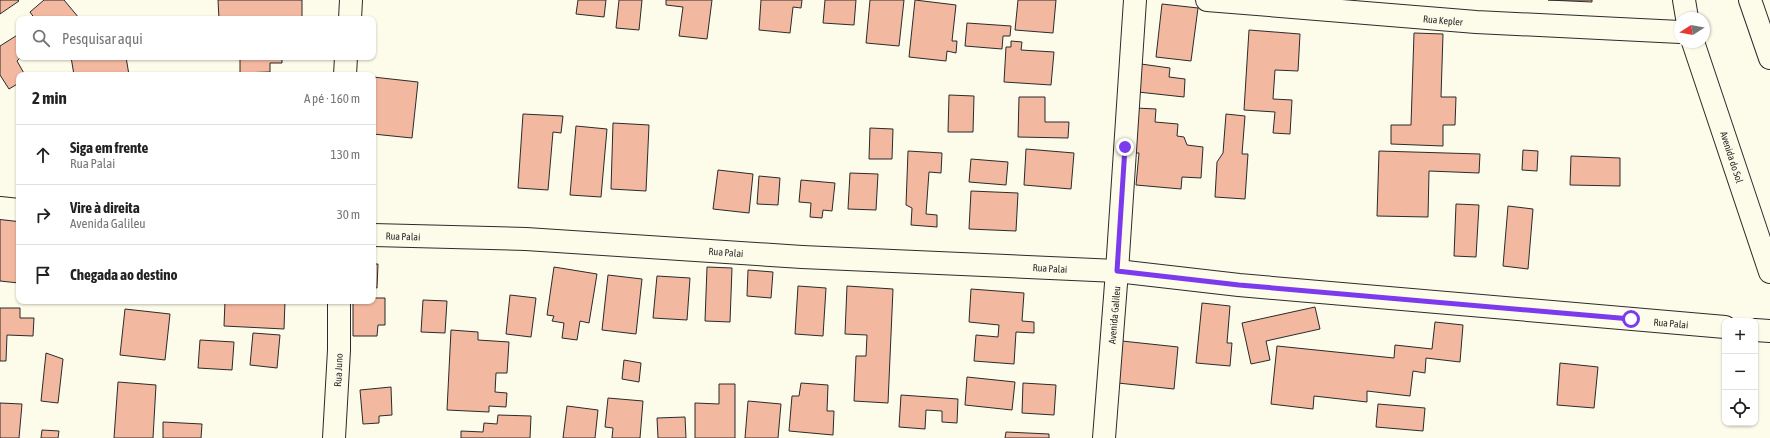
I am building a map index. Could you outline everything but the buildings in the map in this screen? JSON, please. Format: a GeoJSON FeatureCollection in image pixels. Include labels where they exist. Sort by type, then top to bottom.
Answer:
{"type":"FeatureCollection","features":[{"type":"Feature","properties":{"kind":"street"},"geometry":{"type":"LineString","coordinates":[[350,16],[351,0]]}},
{"type":"Feature","properties":{"kind":"street","name":"Avenida Galileu"},"geometry":{"type":"LineString","coordinates":[[1104,438],[1135,0]]}},
{"type":"Feature","properties":{"kind":"street","name":"Rua Kepler"},"geometry":{"type":"LineString","coordinates":[[1207,0],[1476,22],[1674,32]]}},
{"type":"Feature","properties":{"kind":"street"},"geometry":{"type":"LineString","coordinates":[[1684,0],[1686,12]]}},
{"type":"Feature","properties":{"kind":"street"},"geometry":{"type":"LineString","coordinates":[[1750,0],[1770,58]]}},
{"type":"Feature","properties":{"kind":"street","name":"Avenida do Sol"},"geometry":{"type":"LineString","coordinates":[[1695,48],[1770,272]]}},
{"type":"Feature","properties":{"kind":"street"},"geometry":{"type":"LineString","coordinates":[[345,72],[346,60]]}},
{"type":"Feature","properties":{"kind":"street"},"geometry":{"type":"LineString","coordinates":[[0,208],[16,210]]}},
{"type":"Feature","properties":{"kind":"street","name":"Rua Palai"},"geometry":{"type":"LineString","coordinates":[[376,235],[526,239],[802,257],[1117,271],[1239,285],[1722,327]]}},
{"type":"Feature","properties":{"kind":"street","name":"Rua Juno"},"geometry":{"type":"LineString","coordinates":[[334,438],[339,350],[339,304]]}},
{"type":"Feature","properties":{"kind":"street"},"geometry":{"type":"LineString","coordinates":[[1758,330],[1770,331]]}},
{"type":"Feature","properties":{"kind":"route"},"geometry":{"type":"LineString","coordinates":[[1125,147],[1117,271],[1239,285],[1631,319]]}}]}
